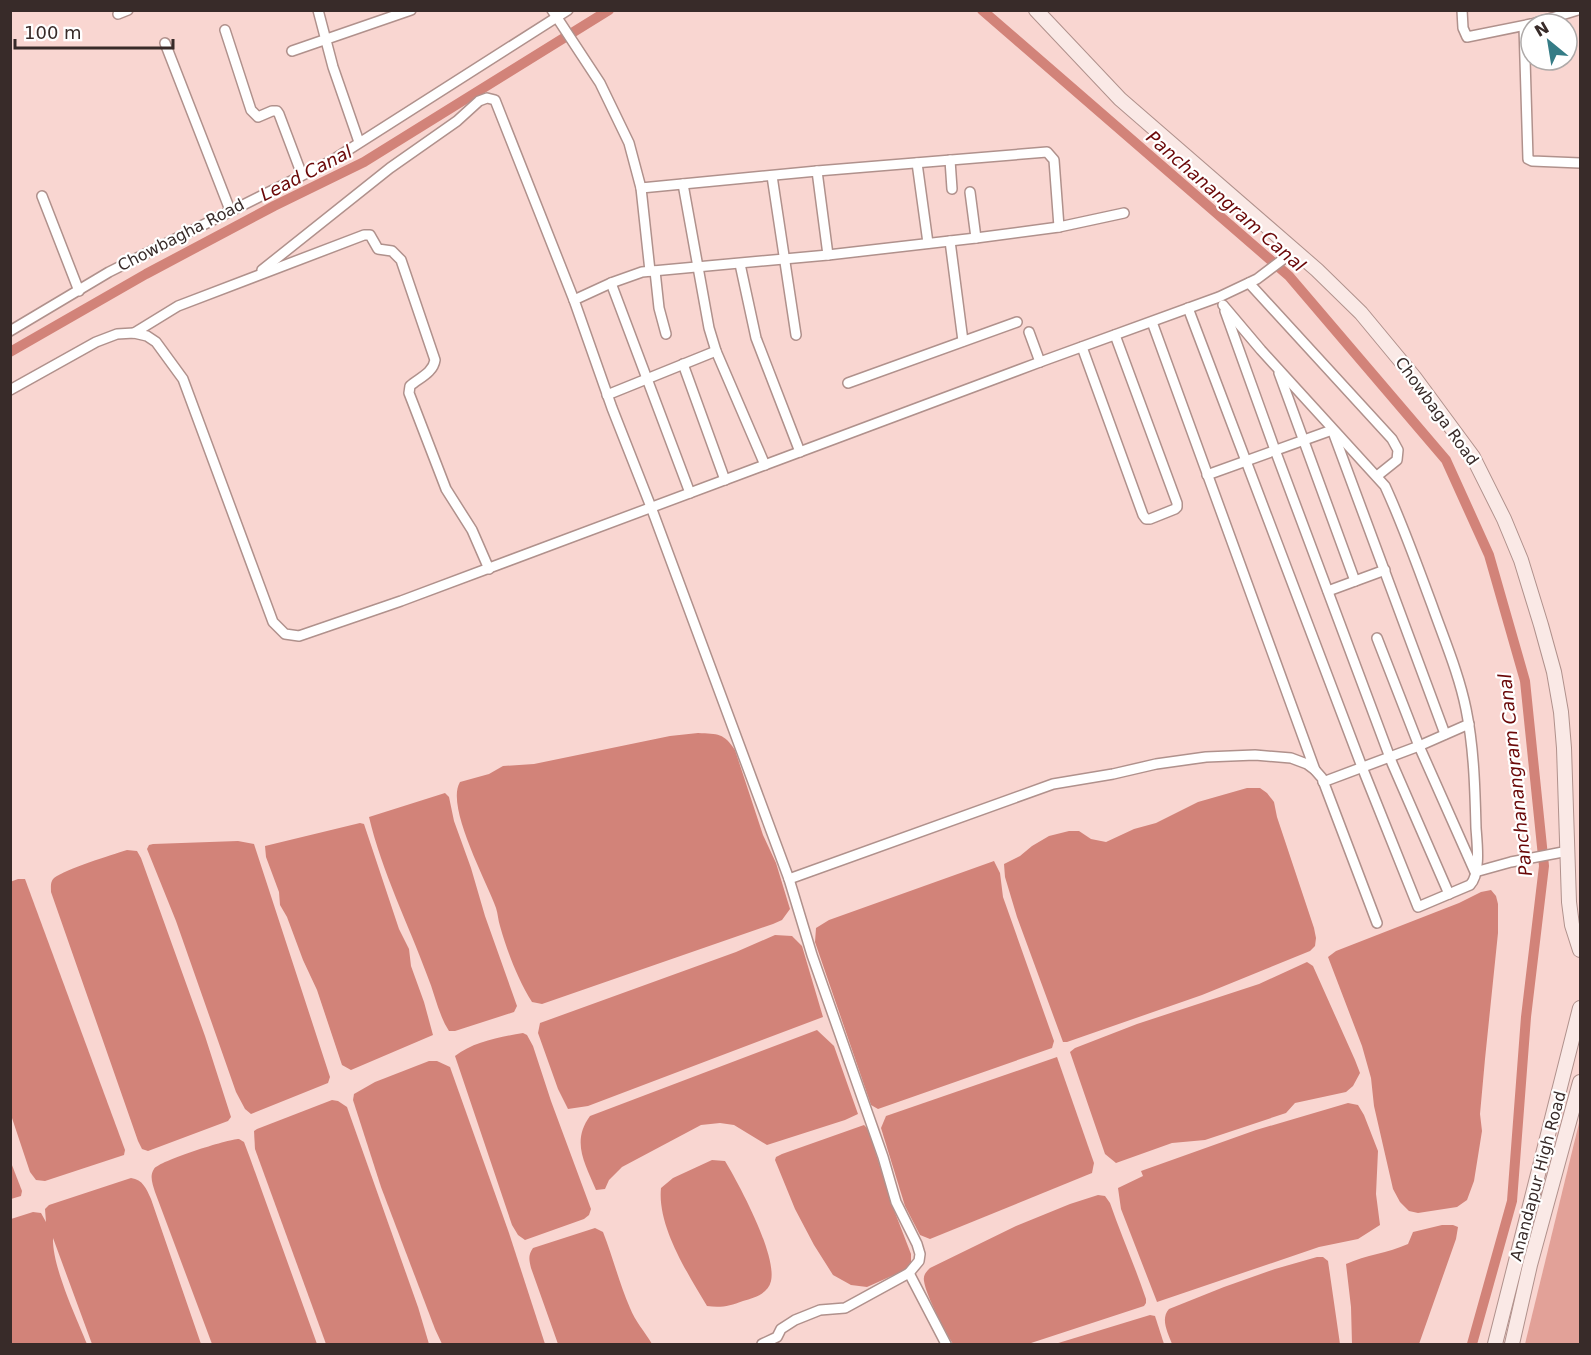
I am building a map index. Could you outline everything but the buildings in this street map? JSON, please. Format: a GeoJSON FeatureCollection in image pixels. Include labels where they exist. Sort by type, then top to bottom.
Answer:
{"type":"FeatureCollection","features":[{"type":"Feature","properties":{"kind":"street"},"geometry":{"type":"LineString","coordinates":[[318,10],[325,39],[359,142]]}},
{"type":"Feature","properties":{"kind":"street"},"geometry":{"type":"LineString","coordinates":[[292,51],[411,10]]}},
{"type":"Feature","properties":{"kind":"street","name":"Chowbagha Road"},"geometry":{"type":"LineString","coordinates":[[10,331],[109,272],[331,161],[568,10]]}},
{"type":"Feature","properties":{"kind":"street","name":"Chowbaga Road"},"geometry":{"type":"LineString","coordinates":[[1036,10],[1120,99],[1288,255],[1317,270],[1361,313],[1414,376],[1473,457],[1504,519],[1521,560],[1554,672],[1563,730],[1569,902],[1572,925],[1581,950]]}},
{"type":"Feature","properties":{"kind":"street"},"geometry":{"type":"LineString","coordinates":[[1462,10],[1464,33],[1467,37],[1519,27]]}},
{"type":"Feature","properties":{"kind":"street"},"geometry":{"type":"LineString","coordinates":[[556,17],[600,83],[629,143],[641,188],[652,271],[666,334]]}},
{"type":"Feature","properties":{"kind":"street"},"geometry":{"type":"LineString","coordinates":[[225,30],[251,110],[258,117],[277,111],[302,175]]}},
{"type":"Feature","properties":{"kind":"street"},"geometry":{"type":"LineString","coordinates":[[165,43],[230,210]]}},
{"type":"Feature","properties":{"kind":"street"},"geometry":{"type":"LineString","coordinates":[[1529,72],[1528,159],[1581,163]]}},
{"type":"Feature","properties":{"kind":"street"},"geometry":{"type":"LineString","coordinates":[[255,276],[390,168],[457,120],[479,101],[487,98],[495,100],[574,300],[607,395],[789,879],[812,955],[883,1157],[896,1202],[920,1254],[919,1261],[909,1273],[845,1308],[820,1310],[795,1320],[781,1329],[777,1337],[762,1344]]}},
{"type":"Feature","properties":{"kind":"street"},"geometry":{"type":"LineString","coordinates":[[641,188],[1047,152],[1054,160],[1059,227]]}},
{"type":"Feature","properties":{"kind":"street"},"geometry":{"type":"LineString","coordinates":[[950,160],[952,189]]}},
{"type":"Feature","properties":{"kind":"street"},"geometry":{"type":"LineString","coordinates":[[917,163],[928,243]]}},
{"type":"Feature","properties":{"kind":"street"},"geometry":{"type":"LineString","coordinates":[[817,171],[828,255]]}},
{"type":"Feature","properties":{"kind":"street"},"geometry":{"type":"LineString","coordinates":[[772,176],[796,335]]}},
{"type":"Feature","properties":{"kind":"street"},"geometry":{"type":"LineString","coordinates":[[682,184],[706,314],[716,351],[765,465]]}},
{"type":"Feature","properties":{"kind":"street"},"geometry":{"type":"LineString","coordinates":[[970,192],[976,238]]}},
{"type":"Feature","properties":{"kind":"street"},"geometry":{"type":"LineString","coordinates":[[42,196],[79,291]]}},
{"type":"Feature","properties":{"kind":"street"},"geometry":{"type":"LineString","coordinates":[[574,300],[611,283],[652,271],[740,264],[976,238],[1059,227],[1124,213]]}},
{"type":"Feature","properties":{"kind":"street"},"geometry":{"type":"LineString","coordinates":[[135,333],[178,306],[364,235],[370,235],[378,249],[397,254],[405,271],[435,360],[429,372],[410,386],[409,393],[446,489],[472,530],[489,568]]}},
{"type":"Feature","properties":{"kind":"street"},"geometry":{"type":"LineString","coordinates":[[950,241],[963,341]]}},
{"type":"Feature","properties":{"kind":"street"},"geometry":{"type":"LineString","coordinates":[[10,390],[96,342],[117,334],[135,333],[147,336],[156,342],[183,379],[273,622],[285,634],[298,636],[402,601],[1188,308],[1221,301],[1288,255]]}},
{"type":"Feature","properties":{"kind":"street"},"geometry":{"type":"LineString","coordinates":[[740,264],[756,338],[800,452]]}},
{"type":"Feature","properties":{"kind":"street"},"geometry":{"type":"LineString","coordinates":[[1253,281],[1392,439],[1398,450],[1397,460],[1377,476]]}},
{"type":"Feature","properties":{"kind":"street"},"geometry":{"type":"LineString","coordinates":[[611,283],[690,493]]}},
{"type":"Feature","properties":{"kind":"street"},"geometry":{"type":"LineString","coordinates":[[1188,308],[1362,767],[1418,907],[1474,882],[1478,858],[1475,792],[1466,707],[1440,628],[1385,486],[1277,368],[1221,301]]}},
{"type":"Feature","properties":{"kind":"street"},"geometry":{"type":"LineString","coordinates":[[1221,301],[1390,757],[1449,894]]}},
{"type":"Feature","properties":{"kind":"street"},"geometry":{"type":"LineString","coordinates":[[848,383],[1017,322]]}},
{"type":"Feature","properties":{"kind":"street"},"geometry":{"type":"LineString","coordinates":[[1152,322],[1315,770],[1323,782],[1377,923]]}},
{"type":"Feature","properties":{"kind":"street"},"geometry":{"type":"LineString","coordinates":[[1029,332],[1040,362]]}},
{"type":"Feature","properties":{"kind":"street"},"geometry":{"type":"LineString","coordinates":[[1082,347],[1143,515],[1146,519],[1150,519],[1175,510],[1177,503],[1116,335]]}},
{"type":"Feature","properties":{"kind":"street"},"geometry":{"type":"LineString","coordinates":[[607,395],[716,351]]}},
{"type":"Feature","properties":{"kind":"street"},"geometry":{"type":"LineString","coordinates":[[683,364],[725,480]]}},
{"type":"Feature","properties":{"kind":"street"},"geometry":{"type":"LineString","coordinates":[[1277,368],[1355,581]]}},
{"type":"Feature","properties":{"kind":"street"},"geometry":{"type":"LineString","coordinates":[[1207,475],[1331,427]]}},
{"type":"Feature","properties":{"kind":"street"},"geometry":{"type":"LineString","coordinates":[[1331,427],[1445,734]]}},
{"type":"Feature","properties":{"kind":"street"},"geometry":{"type":"LineString","coordinates":[[1328,591],[1385,570]]}},
{"type":"Feature","properties":{"kind":"street"},"geometry":{"type":"LineString","coordinates":[[1377,638],[1419,746],[1475,872]]}},
{"type":"Feature","properties":{"kind":"street"},"geometry":{"type":"LineString","coordinates":[[1323,782],[1419,746],[1469,724]]}},
{"type":"Feature","properties":{"kind":"street"},"geometry":{"type":"LineString","coordinates":[[789,879],[1053,784],[1206,757],[1255,755],[1291,758],[1315,770]]}},
{"type":"Feature","properties":{"kind":"street"},"geometry":{"type":"LineString","coordinates":[[1475,872],[1511,862],[1568,851]]}},
{"type":"Feature","properties":{"kind":"street","name":"Anandapur High Road"},"geometry":{"type":"LineString","coordinates":[[1495,1344],[1581,1008]]}},
{"type":"Feature","properties":{"kind":"street","name":"Anandapur High Road"},"geometry":{"type":"LineString","coordinates":[[1512,1344],[1530,1266],[1581,1083]]}},
{"type":"Feature","properties":{"kind":"street"},"geometry":{"type":"LineString","coordinates":[[909,1273],[946,1344]]}},
{"type":"Feature","properties":{"kind":"shaded area"},"geometry":{"type":"Polygon","coordinates":[[[698,733],[724,737],[735,750],[763,835],[776,863],[790,909],[782,920],[773,924],[542,1004],[532,1002],[513,965],[496,908],[462,826],[457,793],[460,782],[489,774],[503,766],[534,764],[670,736],[698,733]]]}},
{"type":"Feature","properties":{"kind":"shaded area"},"geometry":{"type":"Polygon","coordinates":[[[1247,788],[1260,788],[1274,802],[1314,928],[1315,946],[1310,951],[1202,995],[1063,1042],[1017,917],[1005,877],[1004,864],[1049,836],[1079,831],[1091,839],[1106,842],[1134,829],[1156,823],[1198,802],[1247,788]]]}},
{"type":"Feature","properties":{"kind":"shaded area"},"geometry":{"type":"Polygon","coordinates":[[[445,793],[449,797],[454,821],[517,1006],[514,1012],[455,1031],[449,1031],[442,1018],[388,877],[369,817],[445,793]]]}},
{"type":"Feature","properties":{"kind":"shaded area"},"geometry":{"type":"Polygon","coordinates":[[[360,823],[364,824],[399,929],[409,949],[411,966],[433,1035],[351,1070],[342,1065],[317,990],[280,905],[279,892],[266,857],[265,846],[360,823]]]}},
{"type":"Feature","properties":{"kind":"shaded area"},"geometry":{"type":"Polygon","coordinates":[[[238,841],[254,844],[330,1077],[328,1083],[251,1114],[245,1109],[236,1092],[176,921],[147,849],[153,844],[238,841]]]}},
{"type":"Feature","properties":{"kind":"shaded area"},"geometry":{"type":"Polygon","coordinates":[[[127,850],[137,851],[141,858],[205,1036],[231,1117],[228,1121],[148,1151],[142,1149],[138,1141],[51,892],[52,881],[60,874],[127,850]]]}},
{"type":"Feature","properties":{"kind":"shaded area"},"geometry":{"type":"Polygon","coordinates":[[[994,861],[1000,873],[1003,897],[1054,1041],[1052,1048],[878,1109],[871,1105],[815,942],[816,928],[829,920],[994,861]]]}},
{"type":"Feature","properties":{"kind":"shaded area"},"geometry":{"type":"Polygon","coordinates":[[[25,879],[125,1150],[124,1155],[45,1181],[36,1180],[30,1172],[11,1115],[10,882],[25,879]]]}},
{"type":"Feature","properties":{"kind":"shaded area"},"geometry":{"type":"Polygon","coordinates":[[[1491,890],[1498,904],[1498,933],[1480,1114],[1482,1131],[1474,1181],[1467,1200],[1457,1207],[1418,1213],[1409,1211],[1400,1202],[1393,1189],[1374,1106],[1371,1078],[1362,1046],[1328,957],[1336,951],[1459,903],[1481,892],[1491,890]]]}},
{"type":"Feature","properties":{"kind":"shaded area"},"geometry":{"type":"Polygon","coordinates":[[[775,935],[792,936],[802,946],[823,1017],[588,1106],[568,1109],[558,1089],[538,1033],[540,1023],[736,952],[775,935]]]}},
{"type":"Feature","properties":{"kind":"shaded area"},"geometry":{"type":"Polygon","coordinates":[[[1307,962],[1313,966],[1360,1073],[1353,1086],[1346,1092],[1295,1103],[1286,1113],[1205,1140],[1172,1143],[1116,1163],[1105,1154],[1070,1052],[1137,1024],[1259,984],[1307,962]]]}},
{"type":"Feature","properties":{"kind":"shaded area"},"geometry":{"type":"Polygon","coordinates":[[[817,1030],[834,1046],[858,1114],[767,1145],[734,1125],[720,1123],[701,1125],[622,1167],[609,1180],[605,1189],[596,1190],[584,1162],[581,1144],[581,1135],[590,1116],[817,1030]]]}},
{"type":"Feature","properties":{"kind":"shaded area"},"geometry":{"type":"Polygon","coordinates":[[[523,1033],[527,1035],[533,1046],[591,1209],[589,1215],[584,1219],[525,1240],[518,1235],[512,1225],[455,1056],[478,1044],[523,1033]]]}},
{"type":"Feature","properties":{"kind":"shaded area"},"geometry":{"type":"Polygon","coordinates":[[[1057,1057],[1094,1163],[1092,1173],[930,1239],[920,1235],[905,1206],[881,1128],[886,1116],[1057,1057]]]}},
{"type":"Feature","properties":{"kind":"shaded area"},"geometry":{"type":"Polygon","coordinates":[[[429,1061],[437,1061],[450,1067],[509,1233],[545,1344],[442,1344],[435,1329],[381,1187],[353,1100],[354,1094],[375,1082],[429,1061]]]}},
{"type":"Feature","properties":{"kind":"shaded area"},"geometry":{"type":"Polygon","coordinates":[[[332,1100],[347,1107],[429,1344],[326,1344],[255,1149],[254,1131],[332,1100]]]}},
{"type":"Feature","properties":{"kind":"shaded area"},"geometry":{"type":"Polygon","coordinates":[[[1348,1103],[1358,1105],[1378,1151],[1376,1194],[1380,1225],[1358,1239],[1319,1247],[1157,1302],[1121,1209],[1118,1188],[1143,1176],[1141,1171],[1256,1130],[1348,1103]]]}},
{"type":"Feature","properties":{"kind":"shaded area"},"geometry":{"type":"Polygon","coordinates":[[[1580,1119],[1580,1344],[1525,1344],[1580,1119]]]}},
{"type":"Feature","properties":{"kind":"shaded area"},"geometry":{"type":"Polygon","coordinates":[[[864,1125],[868,1129],[911,1254],[911,1262],[905,1270],[867,1287],[851,1285],[833,1275],[795,1209],[775,1160],[782,1154],[864,1125]]]}},
{"type":"Feature","properties":{"kind":"shaded area"},"geometry":{"type":"Polygon","coordinates":[[[239,1139],[244,1142],[317,1344],[212,1344],[155,1192],[152,1175],[154,1169],[159,1165],[180,1156],[239,1139]]]}},
{"type":"Feature","properties":{"kind":"shaded area"},"geometry":{"type":"Polygon","coordinates":[[[10,1160],[22,1191],[21,1196],[11,1199],[10,1160]]]}},
{"type":"Feature","properties":{"kind":"shaded area"},"geometry":{"type":"Polygon","coordinates":[[[712,1160],[725,1161],[739,1186],[763,1238],[771,1269],[771,1281],[764,1292],[721,1307],[707,1306],[691,1279],[669,1234],[661,1203],[661,1188],[673,1178],[712,1160]]]}},
{"type":"Feature","properties":{"kind":"shaded area"},"geometry":{"type":"Polygon","coordinates":[[[131,1178],[146,1188],[151,1199],[201,1344],[92,1344],[53,1238],[60,1277],[87,1344],[11,1344],[11,1219],[33,1212],[41,1213],[46,1222],[45,1209],[49,1205],[131,1178]]]}},
{"type":"Feature","properties":{"kind":"shaded area"},"geometry":{"type":"Polygon","coordinates":[[[1098,1195],[1105,1196],[1110,1203],[1146,1299],[1144,1306],[1028,1344],[953,1344],[925,1287],[924,1277],[929,1269],[1016,1226],[1098,1195]]]}},
{"type":"Feature","properties":{"kind":"shaded area"},"geometry":{"type":"Polygon","coordinates":[[[1442,1225],[1458,1227],[1456,1239],[1419,1344],[1352,1344],[1346,1264],[1408,1244],[1413,1232],[1442,1225]]]}},
{"type":"Feature","properties":{"kind":"shaded area"},"geometry":{"type":"Polygon","coordinates":[[[595,1228],[603,1232],[632,1313],[652,1344],[558,1344],[531,1268],[530,1253],[533,1248],[595,1228]]]}},
{"type":"Feature","properties":{"kind":"shaded area"},"geometry":{"type":"Polygon","coordinates":[[[1323,1257],[1328,1261],[1340,1344],[1172,1344],[1165,1322],[1169,1309],[1275,1269],[1323,1257]]]}},
{"type":"Feature","properties":{"kind":"shaded area"},"geometry":{"type":"Polygon","coordinates":[[[1150,1315],[1155,1316],[1164,1344],[1055,1344],[1150,1315]]]}},
{"type":"Feature","properties":{"kind":"waterway","name":"Lead Canal"},"geometry":{"type":"LineString","coordinates":[[10,352],[146,274],[274,206],[364,162],[609,10]]}},
{"type":"Feature","properties":{"kind":"waterway","name":"Panchanangram Canal"},"geometry":{"type":"LineString","coordinates":[[982,10],[1289,276],[1446,460],[1489,555],[1525,681],[1544,866],[1526,1017],[1512,1201],[1472,1344]]}}]}
